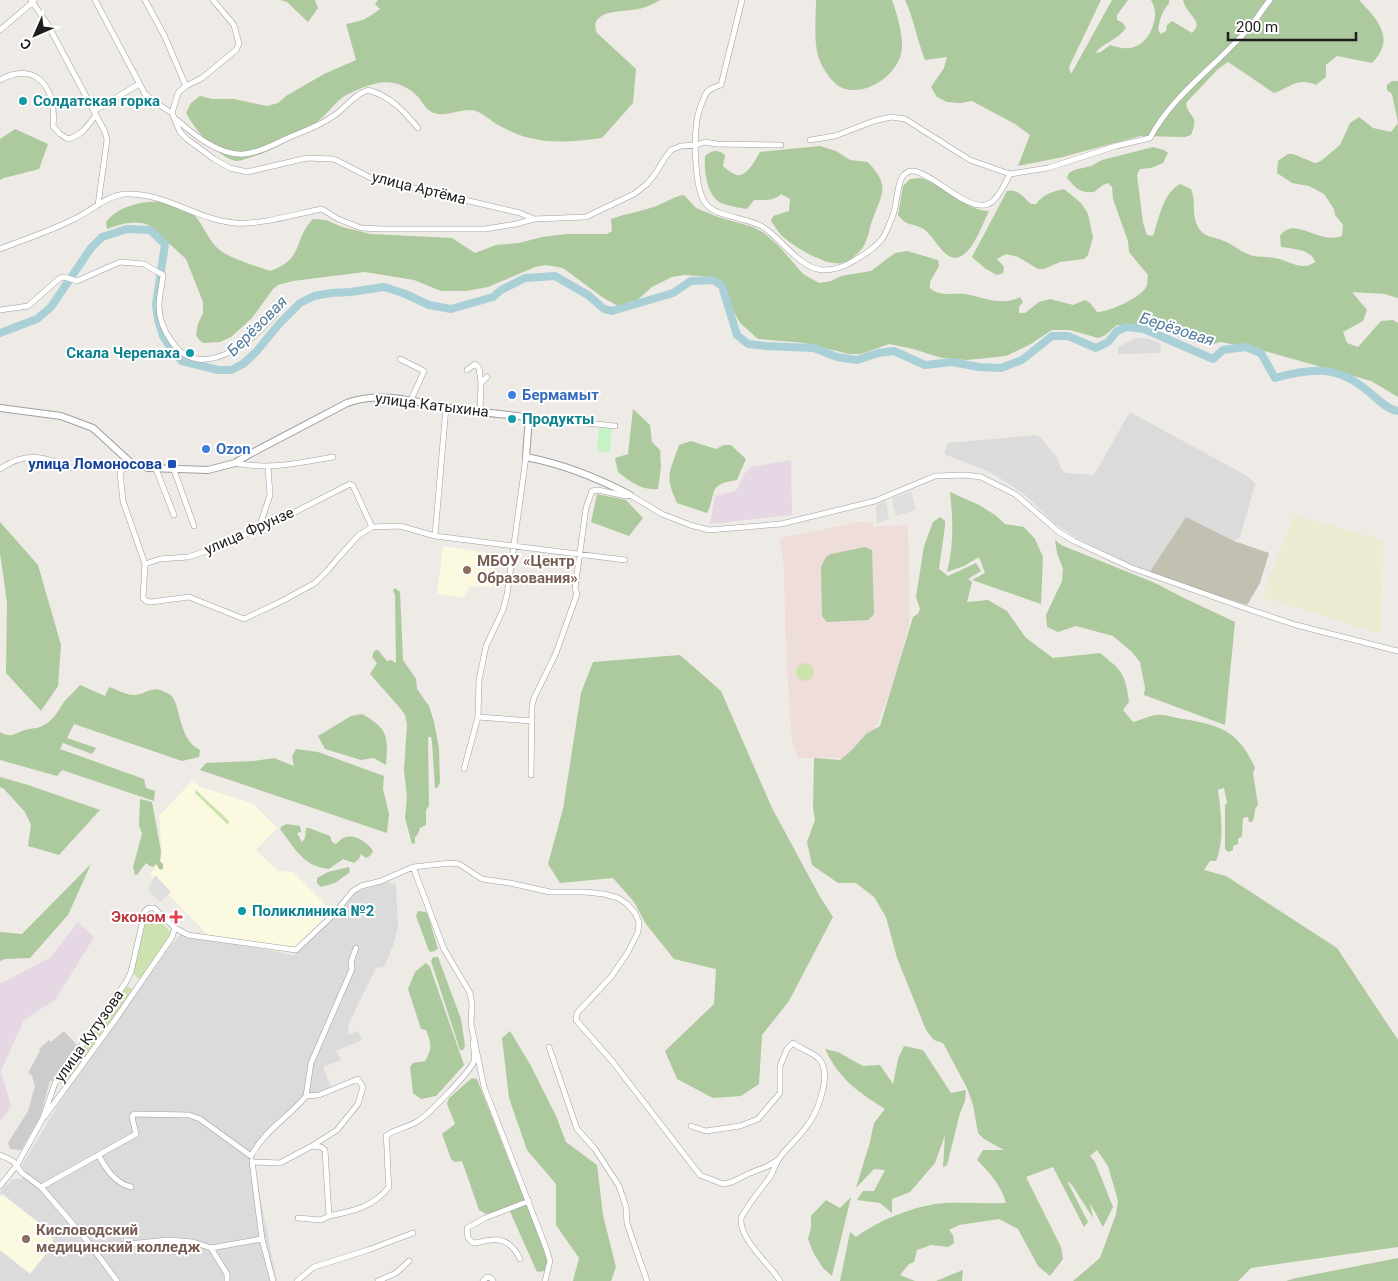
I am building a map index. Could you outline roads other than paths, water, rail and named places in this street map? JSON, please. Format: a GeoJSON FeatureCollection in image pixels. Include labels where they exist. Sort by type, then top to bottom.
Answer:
{"type":"FeatureCollection","features":[{"type":"Feature","properties":{"kind":"street","name":"улица Артёма"},"geometry":{"type":"LineString","coordinates":[[95,0],[145,94],[173,116],[180,132],[187,139],[230,168],[247,172],[307,158],[334,159],[371,178],[520,213],[534,219]]}},
{"type":"Feature","properties":{"kind":"street"},"geometry":{"type":"LineString","coordinates":[[144,0],[164,35],[186,86]]}},
{"type":"Feature","properties":{"kind":"street"},"geometry":{"type":"LineString","coordinates":[[212,0],[234,25],[239,44],[236,50],[202,78],[186,86],[178,93],[173,116],[187,130],[216,147],[231,153],[244,154],[279,142],[331,118],[361,92],[368,90],[387,97],[401,108],[418,128]]}},
{"type":"Feature","properties":{"kind":"street"},"geometry":{"type":"LineString","coordinates":[[742,0],[720,85],[713,87],[706,93],[697,119],[696,145],[699,190],[706,204],[714,211],[745,219],[763,227],[808,266],[822,270],[834,269],[847,265],[872,249],[882,238],[893,214],[900,183],[904,175],[910,171],[919,172],[936,180],[968,202],[978,206],[986,206],[994,200],[1010,174]]}},
{"type":"Feature","properties":{"kind":"street"},"geometry":{"type":"LineString","coordinates":[[810,140],[835,136],[892,117],[905,120],[970,160],[1010,174],[1048,168],[1116,146],[1150,138],[1159,122],[1174,103],[1253,23],[1270,0]]}},
{"type":"Feature","properties":{"kind":"street"},"geometry":{"type":"LineString","coordinates":[[0,30],[33,1],[48,25],[105,132],[107,140],[98,204]]}},
{"type":"Feature","properties":{"kind":"street"},"geometry":{"type":"LineString","coordinates":[[0,80],[24,73],[36,76],[47,87],[52,100],[53,126],[68,139],[78,136],[85,130],[95,114],[139,84]]}},
{"type":"Feature","properties":{"kind":"street"},"geometry":{"type":"LineString","coordinates":[[0,249],[74,220],[109,198],[124,194],[141,195],[235,223],[252,223],[322,209],[338,219],[361,228],[382,230],[485,229],[534,219],[586,217],[634,194],[646,184],[671,150],[681,146],[705,142],[717,144],[781,145]]}},
{"type":"Feature","properties":{"kind":"street"},"geometry":{"type":"LineString","coordinates":[[0,310],[28,306],[60,278],[77,281],[120,262],[144,264],[160,274],[160,318],[166,334],[175,346],[187,356],[209,359],[222,356],[256,335],[282,307]]}},
{"type":"Feature","properties":{"kind":"street"},"geometry":{"type":"LineString","coordinates":[[400,359],[424,371],[411,400]]}},
{"type":"Feature","properties":{"kind":"street"},"geometry":{"type":"LineString","coordinates":[[467,370],[475,364],[479,368],[481,383],[480,411]]}},
{"type":"Feature","properties":{"kind":"street"},"geometry":{"type":"LineString","coordinates":[[481,383],[487,377]]}},
{"type":"Feature","properties":{"kind":"street","name":"улица Катыхина"},"geometry":{"type":"LineString","coordinates":[[234,464],[358,398],[372,397],[411,400],[446,407],[615,426]]}},
{"type":"Feature","properties":{"kind":"street"},"geometry":{"type":"LineString","coordinates":[[435,536],[446,407]]}},
{"type":"Feature","properties":{"kind":"street","name":"улица Катыхина"},"geometry":{"type":"LineString","coordinates":[[0,408],[61,416],[93,428],[130,462],[156,469],[208,470],[234,464],[268,467],[333,457]]}},
{"type":"Feature","properties":{"kind":"street"},"geometry":{"type":"LineString","coordinates":[[464,769],[478,717],[479,680],[486,646],[505,602],[526,457],[529,417]]}},
{"type":"Feature","properties":{"kind":"street"},"geometry":{"type":"LineString","coordinates":[[0,469],[8,463],[39,456],[71,468]]}},
{"type":"Feature","properties":{"kind":"street"},"geometry":{"type":"LineString","coordinates":[[526,457],[550,462],[611,485],[662,514],[709,530],[781,524],[871,502],[935,476],[966,475],[981,477],[1016,494],[1060,532],[1074,541],[1132,568],[1296,625],[1398,651]]}},
{"type":"Feature","properties":{"kind":"street"},"geometry":{"type":"LineString","coordinates":[[130,462],[120,473],[123,501],[145,564],[143,598],[146,601],[152,602],[189,597],[244,619],[284,600],[315,582],[360,535],[372,527],[400,526],[435,536],[625,560]]}},
{"type":"Feature","properties":{"kind":"street"},"geometry":{"type":"LineString","coordinates":[[260,525],[270,495],[268,467]]}},
{"type":"Feature","properties":{"kind":"street"},"geometry":{"type":"LineString","coordinates":[[156,469],[174,515]]}},
{"type":"Feature","properties":{"kind":"street"},"geometry":{"type":"LineString","coordinates":[[174,470],[194,526]]}},
{"type":"Feature","properties":{"kind":"street","name":"улица Фрунзе"},"geometry":{"type":"LineString","coordinates":[[145,564],[160,559],[188,558],[219,547],[243,536],[274,517],[293,513],[350,484],[353,486],[372,527]]}},
{"type":"Feature","properties":{"kind":"street"},"geometry":{"type":"LineString","coordinates":[[531,775],[532,706],[556,653],[577,594],[575,588],[586,508],[592,491],[598,490],[626,496],[630,495]]}},
{"type":"Feature","properties":{"kind":"street"},"geometry":{"type":"LineString","coordinates":[[478,717],[532,721]]}},
{"type":"Feature","properties":{"kind":"street"},"geometry":{"type":"LineString","coordinates":[[298,1218],[321,1220],[369,1205],[380,1198],[389,1187],[387,1169],[389,1159],[386,1136],[391,1132],[418,1122],[471,1069],[474,1061],[470,993],[444,949],[413,867],[459,864],[482,879],[510,882],[550,892],[604,894],[618,898],[627,904],[635,913],[639,922],[638,932],[628,952],[611,977],[577,1013],[576,1020],[612,1061],[700,1176],[722,1184],[732,1182],[779,1159]]}},
{"type":"Feature","properties":{"kind":"street","name":"улица Кутузова"},"geometry":{"type":"LineString","coordinates":[[43,1118],[55,1083],[126,982],[131,972],[145,911],[154,908],[181,933],[201,938],[296,950],[360,886],[381,881],[413,867]]}},
{"type":"Feature","properties":{"kind":"street","name":"улица Кутузова"},"geometry":{"type":"LineString","coordinates":[[0,1186],[17,1165],[43,1118],[137,989],[172,937],[175,928]]}},
{"type":"Feature","properties":{"kind":"street"},"geometry":{"type":"LineString","coordinates":[[251,1156],[275,1125],[306,1096],[311,1063],[352,969],[351,962],[356,948]]}},
{"type":"Feature","properties":{"kind":"street","name":"улица Кутузова"},"geometry":{"type":"LineString","coordinates":[[126,982],[137,989]]}},
{"type":"Feature","properties":{"kind":"street"},"geometry":{"type":"LineString","coordinates":[[472,1024],[484,1087],[529,1201],[550,1261],[545,1281]]}},
{"type":"Feature","properties":{"kind":"street"},"geometry":{"type":"LineString","coordinates":[[691,1126],[706,1131],[740,1126],[758,1119],[780,1093],[780,1066],[787,1049],[793,1043],[819,1058],[824,1067],[824,1082],[812,1119],[806,1128],[790,1143],[771,1175],[744,1211],[741,1218],[740,1225],[756,1253],[780,1281]]}},
{"type":"Feature","properties":{"kind":"street"},"geometry":{"type":"LineString","coordinates":[[549,1048],[577,1129],[595,1149],[619,1186],[626,1207],[627,1222],[647,1281]]}},
{"type":"Feature","properties":{"kind":"street"},"geometry":{"type":"LineString","coordinates":[[252,1162],[280,1163],[337,1130],[358,1104],[363,1087],[358,1079],[319,1095],[306,1096]]}},
{"type":"Feature","properties":{"kind":"street"},"geometry":{"type":"LineString","coordinates":[[41,1187],[136,1134],[132,1117],[134,1114],[190,1115],[200,1119],[251,1156],[262,1239],[273,1281]]}},
{"type":"Feature","properties":{"kind":"street"},"geometry":{"type":"LineString","coordinates":[[312,1146],[321,1147],[325,1150],[329,1216]]}},
{"type":"Feature","properties":{"kind":"street"},"geometry":{"type":"LineString","coordinates":[[0,1155],[13,1161],[22,1173],[41,1187],[96,1251],[117,1281]]}},
{"type":"Feature","properties":{"kind":"street"},"geometry":{"type":"LineString","coordinates":[[99,1156],[111,1175],[124,1185],[131,1187]]}},
{"type":"Feature","properties":{"kind":"street"},"geometry":{"type":"LineString","coordinates":[[520,1259],[516,1250],[506,1241],[493,1239],[481,1243],[472,1243],[468,1238],[467,1228],[485,1218],[529,1201]]}},
{"type":"Feature","properties":{"kind":"street"},"geometry":{"type":"LineString","coordinates":[[297,1281],[314,1266],[368,1250],[413,1233]]}},
{"type":"Feature","properties":{"kind":"street"},"geometry":{"type":"LineString","coordinates":[[96,1251],[118,1245],[168,1240],[193,1242],[211,1248],[262,1239]]}},
{"type":"Feature","properties":{"kind":"street"},"geometry":{"type":"LineString","coordinates":[[211,1248],[226,1274],[227,1281]]}},
{"type":"Feature","properties":{"kind":"street"},"geometry":{"type":"LineString","coordinates":[[378,1281],[396,1273],[409,1261]]}},
{"type":"Feature","properties":{"kind":"street"},"geometry":{"type":"LineString","coordinates":[[483,1281],[487,1277],[493,1281]]}},
{"type":"Feature","properties":{"kind":"waterway","name":"Берёзовая"},"geometry":{"type":"LineString","coordinates":[[0,333],[37,319],[51,307],[91,248],[102,237],[127,229],[150,230],[165,244],[156,305],[163,336],[182,361],[218,370],[231,370],[243,364],[300,303],[314,296],[384,287],[429,305],[451,309],[493,297],[501,290],[525,278],[555,276],[588,295],[604,309],[612,311],[673,293],[691,281],[713,280],[722,286],[737,335],[748,344],[814,348],[837,357],[857,360],[878,353],[894,351],[925,365],[952,362],[979,367],[1001,368],[1022,360],[1052,336],[1068,336],[1096,348],[1108,342],[1117,331],[1126,327],[1144,329],[1213,359],[1223,350],[1245,347],[1261,353],[1275,378],[1301,372],[1324,371],[1335,373],[1358,383],[1387,406],[1398,411]]}},
{"type":"Feature","properties":{"kind":"place","name":"Солдатская горка"},"geometry":{"type":"Point","coordinates":[23,101]}},
{"type":"Feature","properties":{"kind":"place","name":"Скала Черепаха"},"geometry":{"type":"Point","coordinates":[190,353]}},
{"type":"Feature","properties":{"kind":"place","name":"Бермамыт"},"geometry":{"type":"Point","coordinates":[512,395]}},
{"type":"Feature","properties":{"kind":"place","name":"Продукты"},"geometry":{"type":"Point","coordinates":[512,419]}},
{"type":"Feature","properties":{"kind":"place","name":"Ozon"},"geometry":{"type":"Point","coordinates":[206,449]}},
{"type":"Feature","properties":{"kind":"place","name":"улица Ломоносова"},"geometry":{"type":"Point","coordinates":[172,464]}},
{"type":"Feature","properties":{"kind":"place","name":"МБОУ «Центр Образования»"},"geometry":{"type":"Point","coordinates":[467,570]}},
{"type":"Feature","properties":{"kind":"place","name":"Поликлиника №2"},"geometry":{"type":"Point","coordinates":[242,911]}},
{"type":"Feature","properties":{"kind":"place","name":"Эконом"},"geometry":{"type":"Point","coordinates":[176,917]}},
{"type":"Feature","properties":{"kind":"place","name":"Кисловодский медицинский колледж"},"geometry":{"type":"Point","coordinates":[26,1239]}}]}
